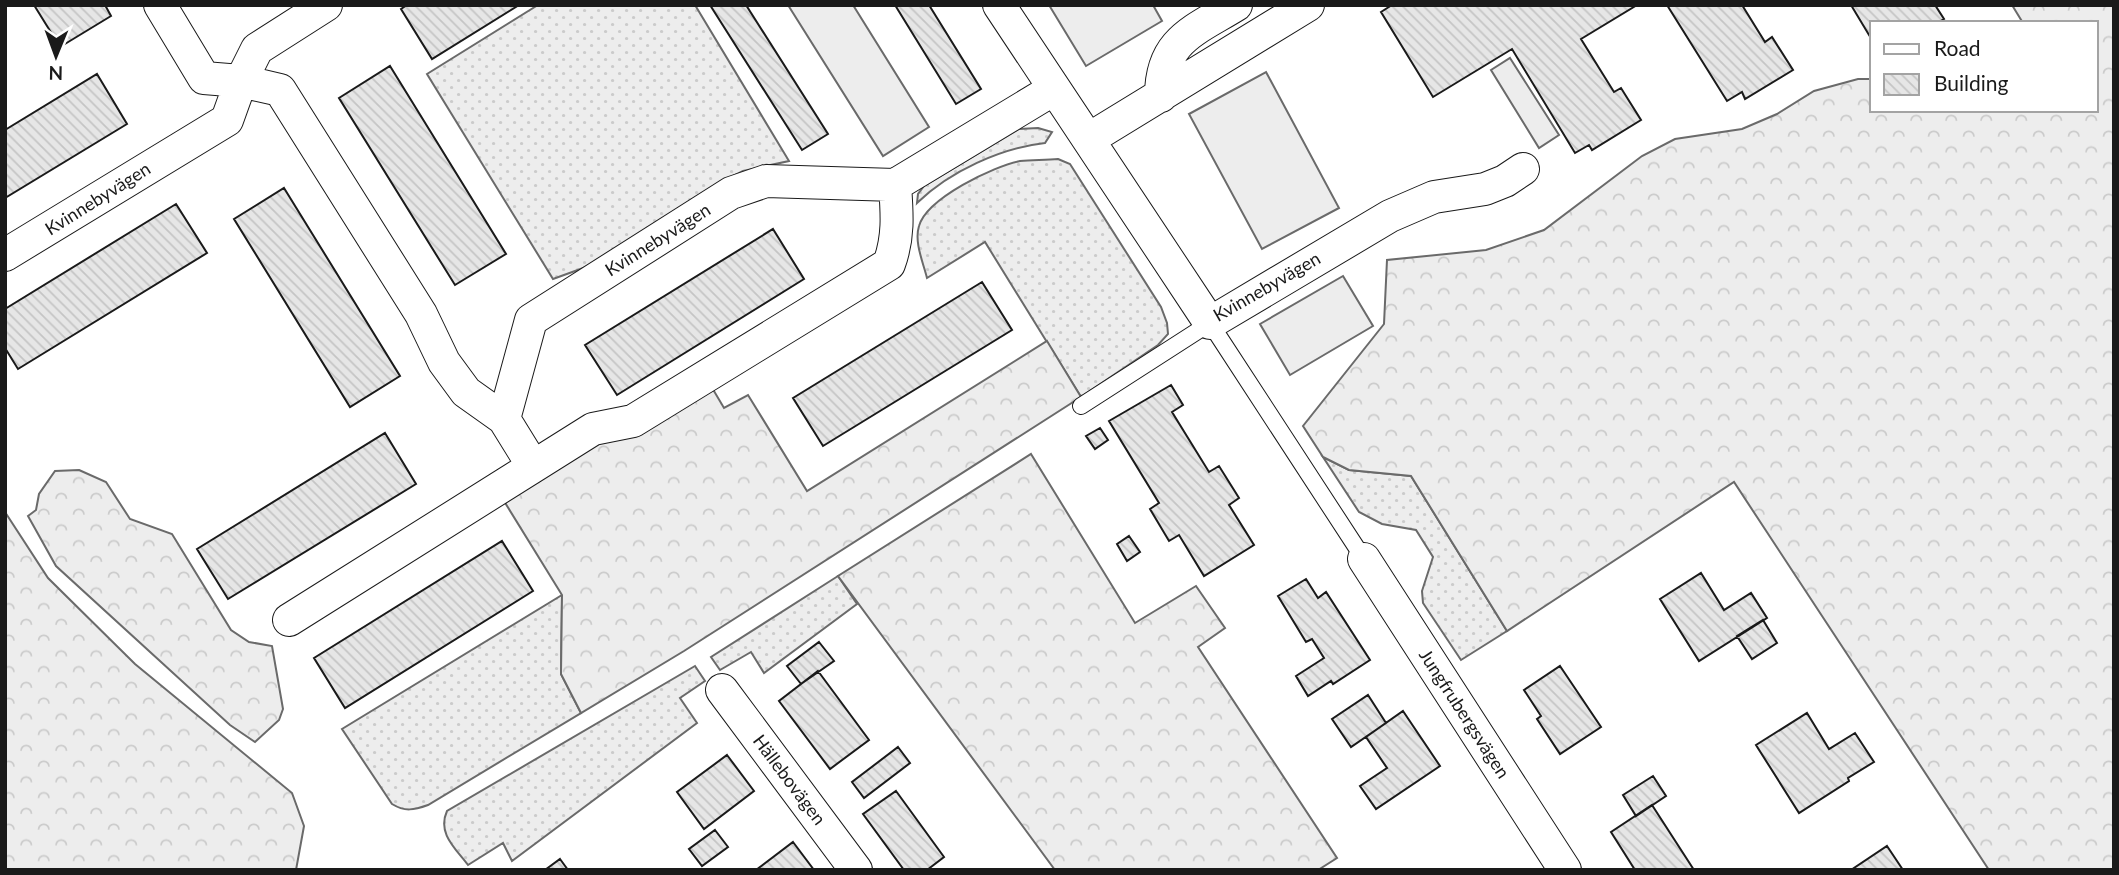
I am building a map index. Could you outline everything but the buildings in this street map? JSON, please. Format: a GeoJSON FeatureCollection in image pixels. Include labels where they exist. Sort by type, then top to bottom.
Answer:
{"type":"FeatureCollection","features":[{"type":"Feature","properties":{"kind":"street"},"geometry":{"type":"LineString","coordinates":[[160,5],[204,78],[241,81],[280,90],[421,314],[444,362],[466,393],[504,419],[533,466]]}},
{"type":"Feature","properties":{"kind":"street","name":"Kvinnebyvägen"},"geometry":{"type":"LineString","coordinates":[[5,256],[227,120],[241,81],[257,49],[326,5]]}},
{"type":"Feature","properties":{"kind":"street","name":"Kvinnebyvägen"},"geometry":{"type":"LineString","coordinates":[[999,5],[1210,323],[1390,216],[1434,197],[1485,189],[1505,181],[1523,169]]}},
{"type":"Feature","properties":{"kind":"street"},"geometry":{"type":"LineString","coordinates":[[1161,96],[1161,76],[1165,62],[1178,42],[1236,5]]}},
{"type":"Feature","properties":{"kind":"street"},"geometry":{"type":"LineString","coordinates":[[1089,139],[1308,5]]}},
{"type":"Feature","properties":{"kind":"street"},"geometry":{"type":"LineString","coordinates":[[289,620],[593,429],[633,421],[889,264],[896,244],[898,221],[895,185],[1054,89]]}},
{"type":"Feature","properties":{"kind":"street","name":"Kvinnebyvägen"},"geometry":{"type":"LineString","coordinates":[[504,419],[531,320],[731,193],[766,181],[895,185]]}},
{"type":"Feature","properties":{"kind":"street","name":"Jungfrubergsvägen"},"geometry":{"type":"LineString","coordinates":[[1364,559],[1565,870]]}},
{"type":"Feature","properties":{"kind":"street","name":"Hällebovägen"},"geometry":{"type":"LineString","coordinates":[[722,690],[856,870]]}},
{"type":"Feature","properties":{"kind":"lane"},"geometry":{"type":"LineString","coordinates":[[1081,406],[1210,323],[1364,559]]}},
{"type":"Feature","properties":{"kind":"green space"},"geometry":{"type":"Polygon","coordinates":[[[538,5],[695,5],[789,161],[743,171],[721,182],[586,267],[553,279],[427,74],[538,5]]]}},
{"type":"Feature","properties":{"kind":"green space"},"geometry":{"type":"Polygon","coordinates":[[[2012,5],[2114,5],[2114,870],[1989,870],[1734,482],[1507,631],[1411,476],[1349,470],[1323,457],[1303,426],[1384,324],[1387,260],[1486,250],[1544,230],[1642,156],[1675,139],[1742,129],[1777,114],[1814,91],[1858,79],[1870,79],[1870,112],[2098,112],[2098,21],[2022,21],[2012,5]]]}},
{"type":"Feature","properties":{"kind":"green space"},"geometry":{"type":"Polygon","coordinates":[[[1038,128],[1052,132],[1045,143],[1011,150],[977,163],[930,191],[917,203],[918,194],[924,186],[1019,129],[1038,128]]]}},
{"type":"Feature","properties":{"kind":"green space"},"geometry":{"type":"Polygon","coordinates":[[[1058,159],[1070,164],[1161,307],[1167,323],[1168,334],[1158,345],[1081,397],[985,242],[927,278],[918,239],[919,226],[925,215],[934,205],[963,185],[1009,164],[1058,159]]]}},
{"type":"Feature","properties":{"kind":"green space"},"geometry":{"type":"Polygon","coordinates":[[[1047,341],[1081,397],[684,651],[581,713],[561,674],[562,595],[504,501],[601,440],[711,386],[724,408],[748,395],[807,491],[1047,341]]]}},
{"type":"Feature","properties":{"kind":"green space"},"geometry":{"type":"Polygon","coordinates":[[[1031,454],[1135,623],[1196,586],[1225,628],[1198,647],[1337,858],[1318,870],[1055,870],[838,576],[1031,454]]]}},
{"type":"Feature","properties":{"kind":"green space"},"geometry":{"type":"Polygon","coordinates":[[[1323,457],[1349,470],[1411,476],[1507,631],[1461,660],[1423,603],[1422,591],[1433,557],[1416,530],[1382,524],[1359,512],[1323,457]]]}},
{"type":"Feature","properties":{"kind":"green space"},"geometry":{"type":"Polygon","coordinates":[[[79,470],[106,482],[130,519],[172,534],[231,630],[249,642],[272,646],[283,709],[279,720],[255,742],[230,725],[56,566],[28,516],[36,510],[39,494],[55,471],[79,470]]]}},
{"type":"Feature","properties":{"kind":"green space"},"geometry":{"type":"Polygon","coordinates":[[[5,512],[48,578],[135,664],[292,793],[304,826],[296,870],[5,870],[5,512]]]}},
{"type":"Feature","properties":{"kind":"green space"},"geometry":{"type":"Polygon","coordinates":[[[838,576],[857,604],[764,673],[751,652],[720,670],[711,657],[838,576]]]}},
{"type":"Feature","properties":{"kind":"green space"},"geometry":{"type":"Polygon","coordinates":[[[562,595],[561,674],[581,713],[428,805],[410,809],[392,804],[342,729],[562,595]]]}},
{"type":"Feature","properties":{"kind":"green space"},"geometry":{"type":"Polygon","coordinates":[[[695,666],[705,681],[680,698],[697,723],[512,861],[503,843],[468,865],[446,833],[444,819],[447,811],[695,666]]]}},
{"type":"Feature","properties":{"kind":"shaded area"},"geometry":{"type":"Polygon","coordinates":[[[788,5],[853,5],[929,127],[883,156],[788,5]]]}},
{"type":"Feature","properties":{"kind":"shaded area"},"geometry":{"type":"Polygon","coordinates":[[[1049,5],[1153,5],[1162,21],[1086,66],[1049,5]]]}},
{"type":"Feature","properties":{"kind":"shaded area"},"geometry":{"type":"Polygon","coordinates":[[[1510,58],[1559,135],[1539,148],[1491,70],[1510,58]]]}},
{"type":"Feature","properties":{"kind":"shaded area"},"geometry":{"type":"Polygon","coordinates":[[[1266,72],[1339,208],[1262,249],[1189,114],[1266,72]]]}},
{"type":"Feature","properties":{"kind":"shaded area"},"geometry":{"type":"Polygon","coordinates":[[[1343,276],[1373,326],[1290,375],[1260,324],[1343,276]]]}}]}
